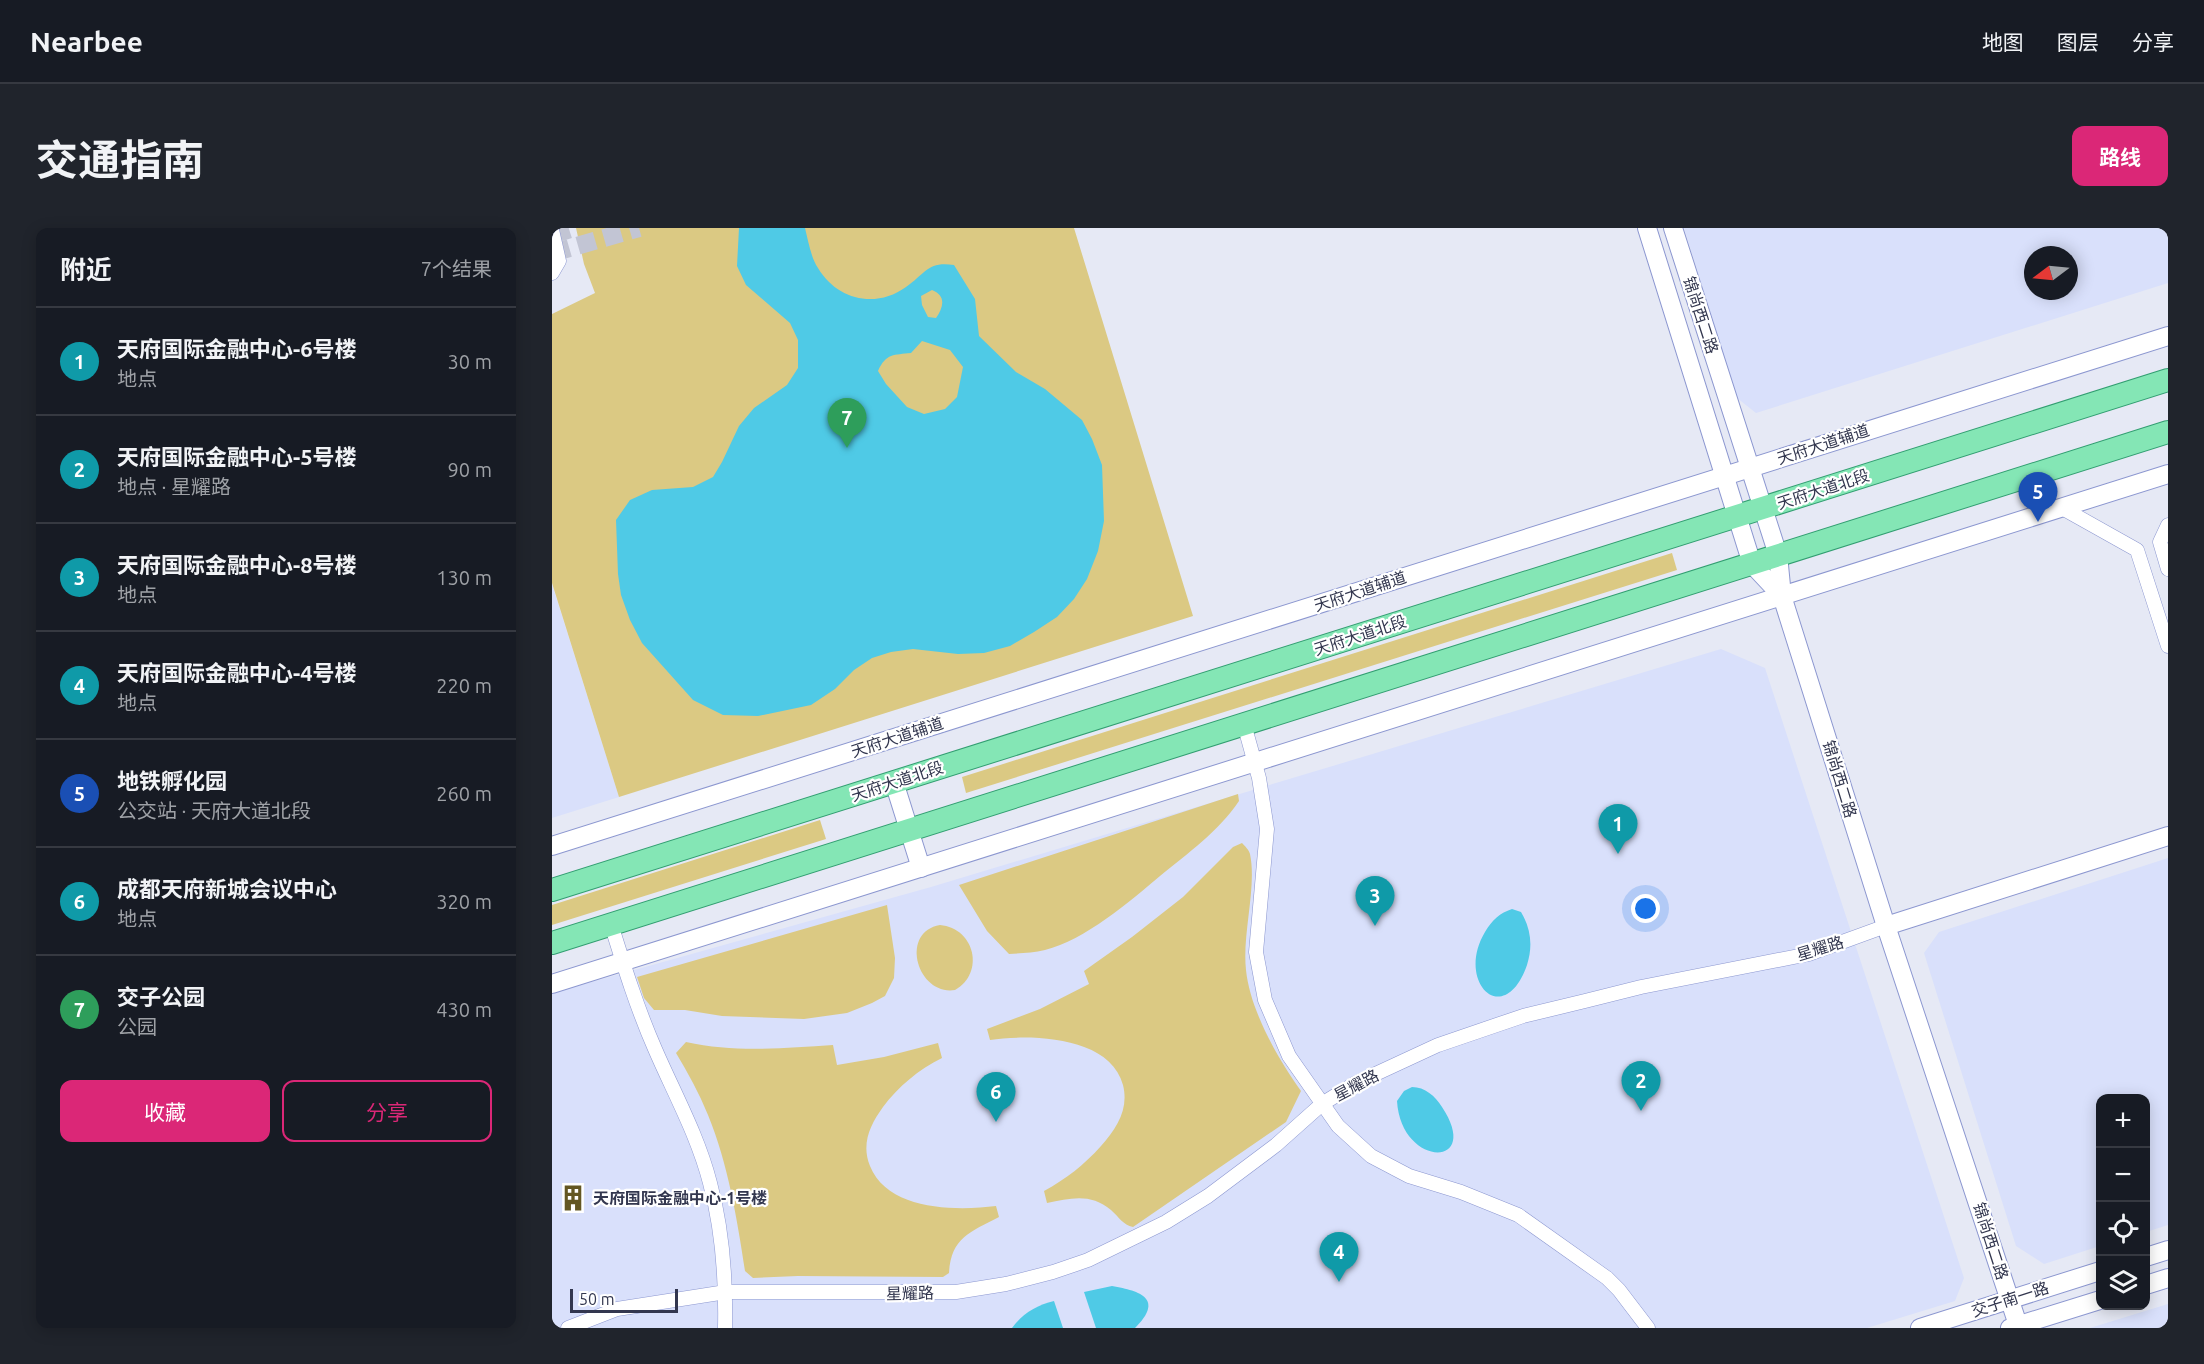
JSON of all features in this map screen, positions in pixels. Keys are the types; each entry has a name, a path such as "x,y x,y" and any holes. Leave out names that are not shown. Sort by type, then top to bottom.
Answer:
{"main road":[{"name":"天府大道北段","path":"552,890 2168,380"},
{"path":"552,943 2168,432"}],"street":[{"path":"1647,228 1752,564 1782,596"},
{"name":"锦尚西二路","path":"1673,228 1778,555 1782,596 1886,926 2010,1299 2016,1327"},
{"path":"552,231 559,261 552,273"},
{"name":"天府大道辅道","path":"552,846 2168,336"},
{"path":"552,984 2168,474"},
{"path":"2062,508 2137,550 2168,646"},
{"path":"2168,525 2160,542 2168,569"},
{"path":"1244,724 1255,763 1267,829 1256,952 1265,1000 1289,1056 1338,1126 1371,1156 1409,1176 1461,1192 1518,1215 1607,1278 1626,1298 1648,1328"},
{"path":"894,782 921,868"},
{"name":"星耀路","path":"568,1328 617,1309 726,1292 956,1292 1006,1284 1053,1272 1126,1243 1166,1222 1208,1196 1276,1145 1322,1104 1356,1083 1438,1045 1523,1016 1641,987 1809,954 1886,926 2168,836"},
{"path":"611,924 643,1021 686,1117 710,1183 722,1245 726,1292 725,1328"},
{"path":"2148,1256 2168,1250"},
{"name":"交子南一路","path":"1920,1328 2096,1272"},
{"path":"2150,1283 2168,1278"},
{"name":"交子南一路","path":"2016,1327 2096,1301"}],"shaded area":[{"path":"576,228 1074,228 1193,616 619,797 552,583 552,314 595,293 584,264"},
{"path":"1684,228 2168,228 2168,283 1756,413 1737,398"},
{"path":"1672,553 1677,570 966,793 962,777"},
{"path":"552,584 619,797 552,818"},
{"path":"1721,649 1765,668 1964,1278 1955,1301 1867,1328 552,1328 552,993 931,887"},
{"path":"1238,794 1239,801 1212,832 1135,897 1091,929 1045,950 1009,954 987,931 959,885"},
{"path":"820,820 826,839 552,925 552,905"},
{"path":"1242,843 1247,848 1252,867 1245,956 1249,985 1266,1034 1301,1091 1286,1122 1133,1227 1124,1223 1111,1210 1096,1201 1080,1198 1047,1203 1044,1191 1081,1165 1112,1132 1123,1110 1123,1085 1115,1069 1102,1056 1086,1048 1046,1039 990,1040 987,1029 1040,1009 1089,984 1084,971 1183,897 1233,847"},
{"path":"2168,858 2168,1225 2150,1231 2150,1094 2096,1094 2096,1247 2044,1264 2016,1246 1924,953 1939,932"},
{"path":"887,905 895,958 894,978 885,996 847,1013 804,1019 722,1016 685,1010 654,1010 644,998 637,977"},
{"path":"940,925 952,928 961,934 968,942 972,952 973,963 970,973 955,990 942,989 931,983 923,974 918,962 917,950 920,939 927,930"},
{"path":"686,1042 741,1049 833,1045 837,1065 884,1057 938,1043 942,1058 925,1067 895,1092 874,1121 868,1135 867,1158 879,1181 892,1192 907,1200 944,1207 996,1206 999,1217 971,1232 958,1244 949,1273 943,1277 753,1278 745,1271 731,1192 715,1134 701,1099 676,1053"},
{"path":"2168,1304 2168,1328 2090,1328 2150,1310"}],"water":[{"path":"739,228 805,228 813,259 826,279 846,294 858,298 882,298 894,294 928,269 938,265 954,265 975,299 979,336 1016,372 1045,389 1082,420 1102,465 1104,521 1098,551 1087,579 1074,599 1057,617 1010,646 984,653 958,654 913,649 872,658 854,670 835,689 811,705 758,716 723,715 693,700 642,643 630,620 621,595 618,574 616,520 630,500 652,490 693,487 713,477 739,426 754,408 787,385 798,368 798,340 790,323 746,285 737,266","holes":["932,290 942,299 936,318 928,317 922,305 921,296","922,341 950,350 963,367 957,397 945,409 924,414 907,407 886,384 878,371 887,358 911,353"]},
{"path":"1512,909 1521,912 1527,925 1530,938 1529,958 1517,984 1507,994 1496,996 1486,992 1479,982 1476,967 1477,950 1490,924 1500,915"},
{"path":"1412,1087 1429,1093 1442,1107 1452,1127 1453,1142 1447,1150 1436,1152 1424,1149 1411,1139 1402,1123 1397,1101 1404,1091"},
{"path":"1112,1286 1140,1294 1148,1303 1148,1310 1144,1318 1135,1328 1096,1328 1084,1292"},
{"path":"1054,1301 1063,1328 1012,1328 1031,1310"}],"tunnel":[{"path":"552,235 574,228"},
{"path":"552,253 639,228"}],"place":[{"name":"交子公园","path":"847,448"},
{"name":"地铁孵化园","path":"2038,522"},
{"name":"天府国际金融中心-6号楼","path":"1618,854"},
{"name":"天府国际金融中心-8号楼","path":"1375,926"},
{"name":"天府国际金融中心-5号楼","path":"1641,1111"},
{"name":"成都天府新城会议中心","path":"996,1122"},
{"name":"天府国际金融中心-1号楼","path":"573,1198"},
{"name":"天府国际金融中心-4号楼","path":"1339,1282"}]}
